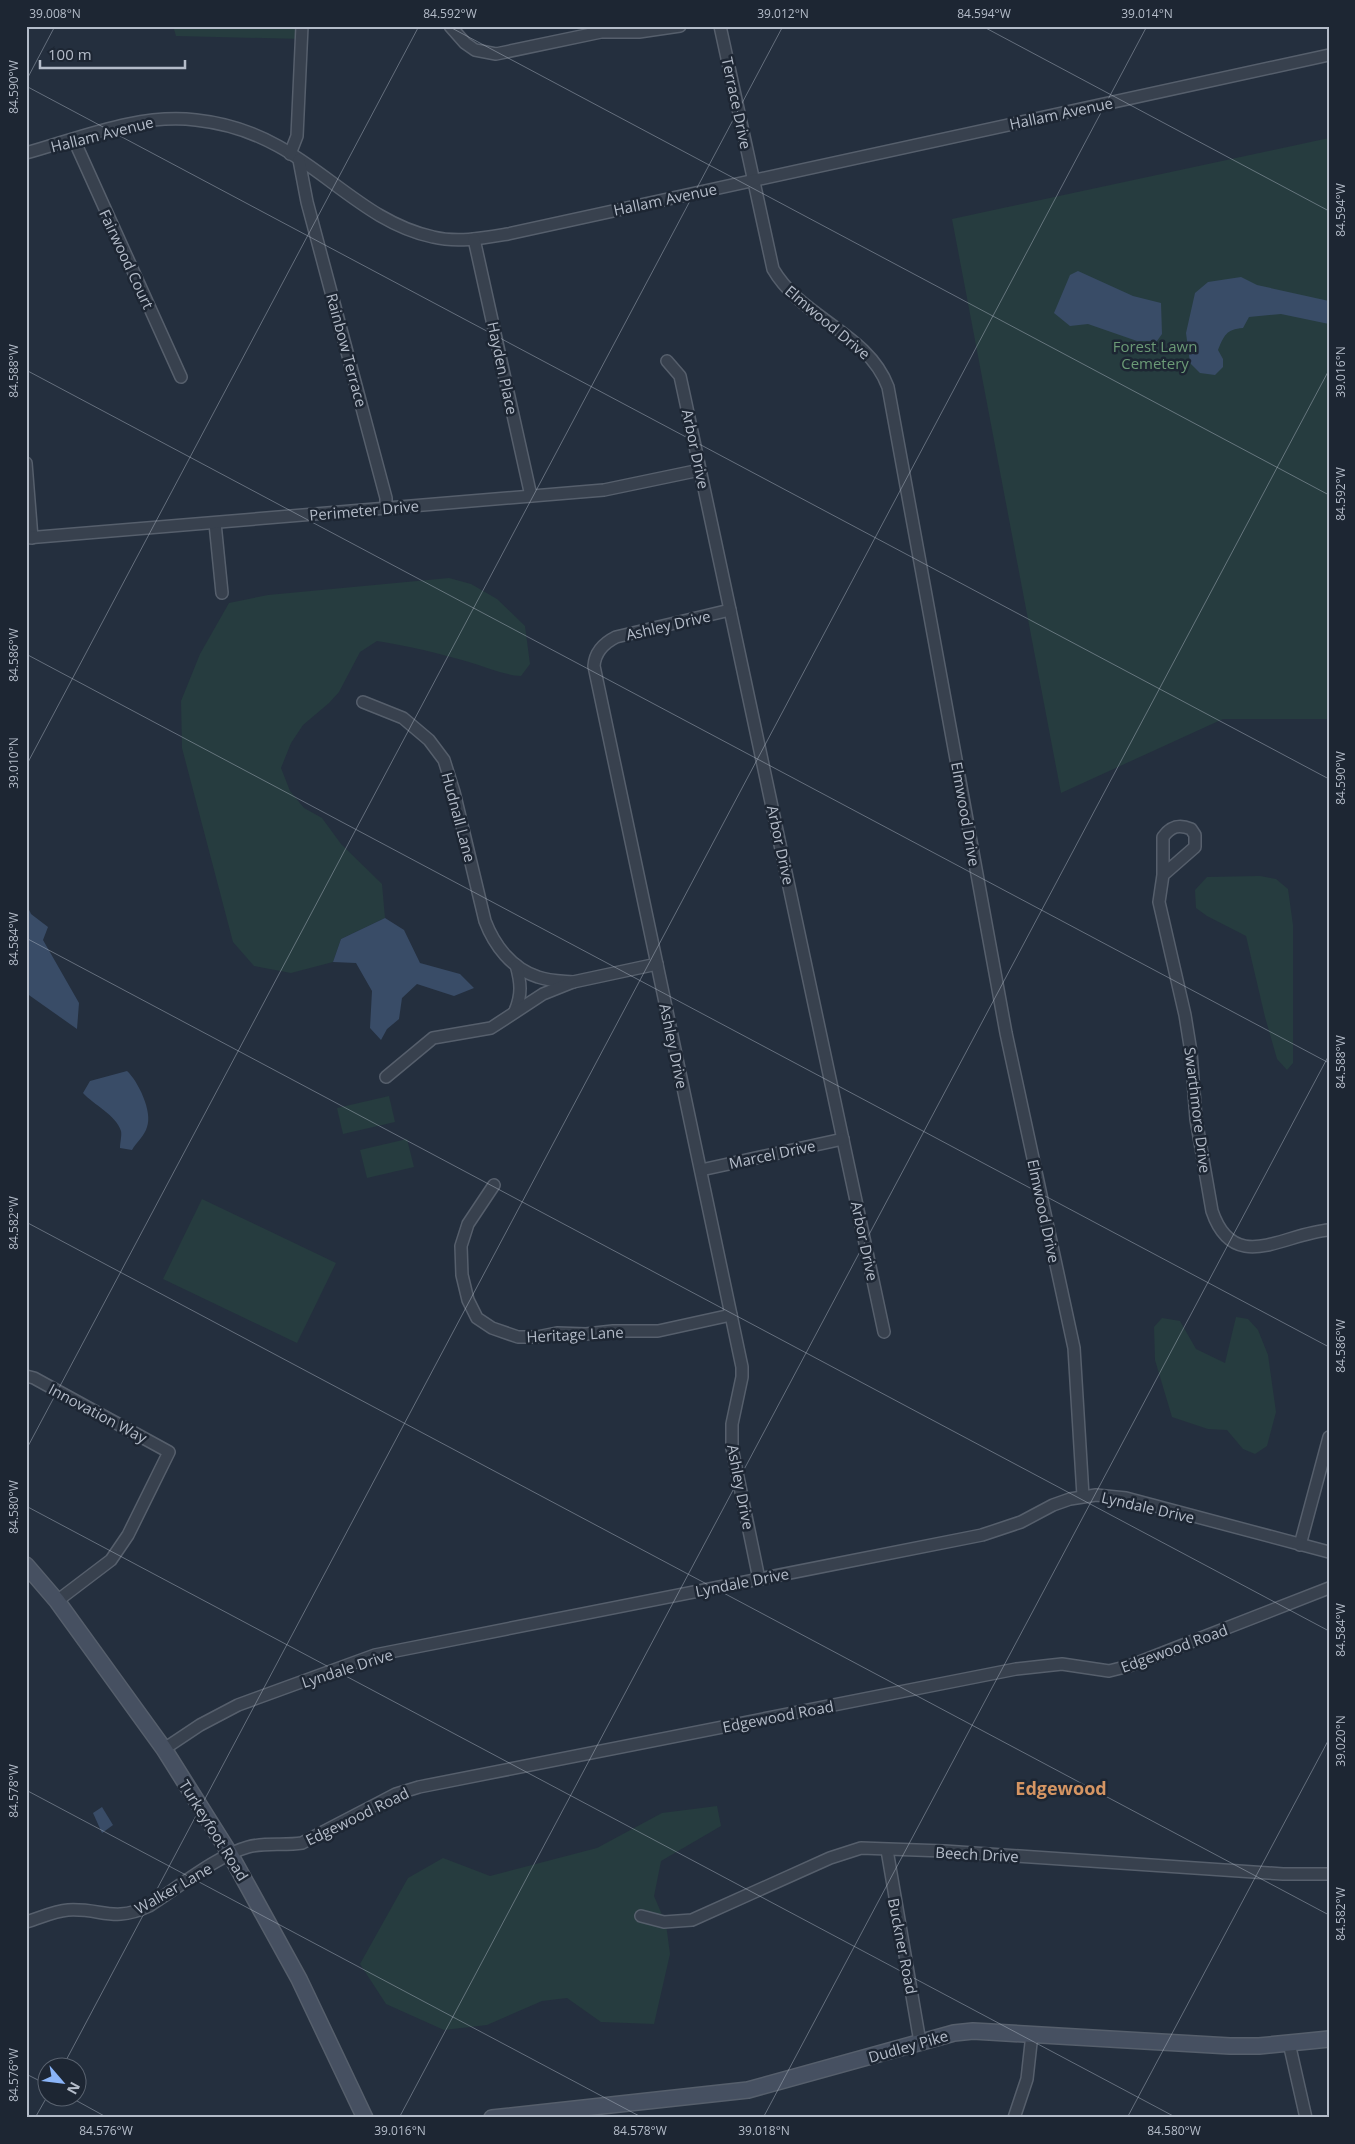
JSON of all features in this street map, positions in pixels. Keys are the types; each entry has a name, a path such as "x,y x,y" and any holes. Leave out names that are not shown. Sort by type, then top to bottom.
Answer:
{"street":[{"path":"294,157 297,136 302,26"},
{"path":"450,26 464,43 475,50 487,54 496,54 575,31 654,31 680,26"},
{"name":"Terrace Drive","path":"720,26 753,180"},
{"name":"Hallam Avenue","path":"26,153 130,124 179,118 209,122 262,138 294,157 369,210 405,229 434,238 474,239 508,234 1329,55"},
{"name":"Fairwood Court","path":"74,140 181,377"},
{"name":"Rainbow Terrace","path":"294,157 307,192 334,303 386,498 386,508"},
{"path":"307,192 326,179"},
{"name":"Elmwood Drive","path":"753,180 770,260 781,282 792,294 875,361 884,374 888,387 1006,1032 1074,1348 1083,1496"},
{"name":"Hayden Place","path":"474,239 531,496"},
{"name":"Arbor Drive","path":"667,361 680,376 884,1332"},
{"path":"26,463 29,538"},
{"name":"Perimeter Drive","path":"29,538 604,490 700,470"},
{"path":"215,523 222,593"},
{"name":"Ashley Drive","path":"730,610 616,637 602,647 595,660 596,678 731,1315 742,1377 732,1424 732,1448 759,1579"},
{"name":"Hudnall Lane","path":"363,702 403,718 428,740 444,760 454,792 485,921 491,936 499,948 516,965 537,977 573,982"},
{"name":"Swarthmore Drive","path":"1163,875 1160,892 1162,918 1185,1014 1191,1052 1196,1119 1215,1221 1223,1233 1232,1241 1252,1247 1272,1245 1310,1232 1329,1230"},
{"name":"Hudnall Lane","path":"386,1077 433,1038 484,1030 505,1019 543,994 573,982 657,964"},
{"path":"515,1011 522,989 516,965"},
{"name":"Marcel Drive","path":"701,1170 843,1139"},
{"name":"Heritage Lane","path":"494,1185 468,1224 461,1246 462,1275 468,1300 477,1318 492,1328 518,1337 537,1337 557,1333 586,1334 613,1331 658,1331 731,1315"},
{"name":"Innovation Way","path":"26,1376 34,1378 169,1452 128,1535 111,1560 57,1601"},
{"path":"1300,1545 1329,1437"},
{"name":"Lyndale Drive","path":"164,1749 200,1725 238,1705 375,1655 999,1531 1053,1505 1083,1496 1096,1494 1126,1498 1329,1552"},
{"name":"Turkeyfoot Road","path":"26,1565 57,1601 164,1749 230,1854 299,1979 365,2118"},
{"name":"Edgewood Road","path":"230,1854 248,1847 302,1843 396,1794 419,1787 1016,1669 1062,1664 1109,1671 1129,1666 1329,1588"},
{"name":"Beech Drive","path":"642,1916 664,1922 692,1920 855,1849 944,1852 1283,1874 1329,1874"},
{"name":"Buckner Road","path":"887,1850 920,2042"},
{"name":"Walker Lane","path":"26,1922 65,1910 81,1910 110,1915 135,1912 148,1906 230,1854"},
{"name":"Dudley Pike","path":"492,2118 748,2090 954,2033 973,2031 1230,2046 1329,2039"},
{"path":"1014,2118 1027,2079 1032,2034"},
{"path":"1289,2043 1306,2118"}],"green space":[{"path":"173,26 302,26 302,39 176,36"},
{"name":"Forest Lawn Cemetery","path":"1329,138 1329,719 1223,719 1061,793 952,219"},
{"path":"449,578 471,584 497,599 525,626 530,664 521,676 435,653 377,641 360,652 339,692 303,725 291,743 281,768 290,791 304,808 322,818 341,844 382,884 385,918 341,939 333,962 291,973 254,966 233,942 182,748 181,701 200,654 229,603 268,595"},
{"path":"1260,876 1276,879 1288,889 1293,925 1293,1063 1287,1070 1277,1059 1246,936 1207,916 1196,908 1195,890 1207,877"},
{"path":"389,1096 395,1122 343,1134 337,1108"},
{"path":"407,1139 414,1167 367,1178 360,1150"},
{"path":"202,1199 336,1263 297,1343 163,1279"},
{"path":"1236,1317 1248,1319 1258,1330 1268,1355 1276,1412 1267,1446 1255,1454 1243,1449 1227,1430 1208,1429 1172,1417 1155,1360 1154,1327 1162,1318 1180,1321 1196,1349 1225,1363"},
{"path":"717,1806 721,1826 661,1861 654,1896 666,1924 670,1954 654,2024 601,2022 567,1998 542,2001 487,2025 444,2030 386,2004 360,1964 408,1878 443,1858 490,1876 597,1848 662,1813"}],"water":[{"path":"1078,271 1133,296 1161,303 1162,334 1157,341 1137,341 1088,324 1070,326 1054,313 1070,275"},
{"path":"1241,277 1257,285 1329,301 1329,324 1281,314 1249,317 1243,328 1229,332 1222,341 1218,350 1223,359 1223,367 1215,375 1200,373 1190,363 1186,333 1195,293 1208,282"},
{"path":"26,903 31,914 48,927 43,940 79,1003 77,1029 26,993"},
{"path":"385,918 404,930 420,963 460,974 474,988 454,996 417,984 402,998 399,1019 387,1029 381,1040 370,1028 372,991 356,963 333,962 341,939"},
{"path":"127,1071 140,1089 148,1113 146,1130 132,1150 120,1148 121,1131 118,1125 110,1115 83,1093 90,1081"},
{"path":"102,1807 113,1825 102,1833 93,1813"}],"district":[{"name":"Edgewood","path":"1061,1788"}]}
